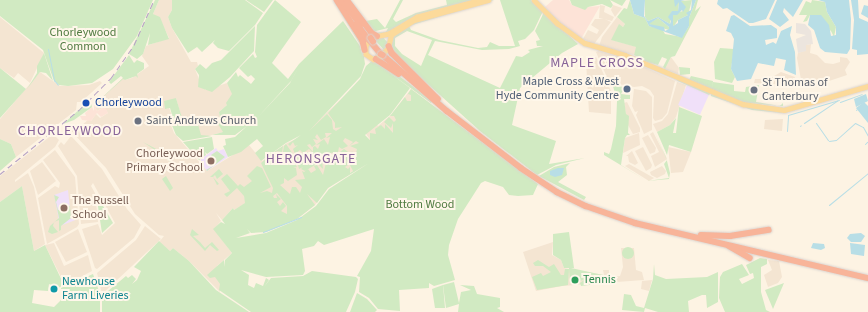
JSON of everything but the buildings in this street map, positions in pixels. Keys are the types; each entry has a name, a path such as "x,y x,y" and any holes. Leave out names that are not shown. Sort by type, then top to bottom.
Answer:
{"highway":[{"path":"338,0 374,39"},
{"path":"338,0 363,41 365,50"},
{"path":"342,0 374,39 383,54 427,94"},
{"path":"347,0 372,33 374,39"},
{"path":"389,45 392,54 438,99"},
{"path":"383,54 537,177"},
{"path":"376,59 427,94 537,177 603,210 640,222 868,276"},
{"path":"703,237 730,236 769,230"},
{"path":"703,237 734,248 750,258"}],"main road":[{"path":"482,0 430,12 405,24 389,34 374,39 367,44 365,50 368,57 376,59 389,45 390,36 405,24 428,15 488,0"},
{"path":"534,0 573,36 595,48 625,55 736,102 784,108 812,104 868,86"},
{"path":"374,39 389,45"}],"shaded area":[{"path":"159,0 172,0 172,10 168,17 172,28 191,62 197,62 198,66 195,69 202,87 206,90 227,83 236,97 219,112 223,132 208,136 201,136 187,122 183,122 176,98 166,109 169,108 173,118 170,123 174,133 207,171 249,145 262,161 287,143 301,137 355,86 378,126 391,115 411,89 429,103 379,152 366,134 359,130 363,137 360,139 373,157 328,188 315,205 297,219 290,220 253,200 261,192 244,196 246,203 234,210 233,208 222,220 216,213 221,221 214,229 232,253 217,266 220,273 220,292 189,261 173,248 170,251 159,242 164,236 159,235 135,214 106,168 71,131 78,125 80,127 89,119 91,121 96,114 100,118 108,113 104,107 97,111 94,105 123,78 125,80 132,78 149,66 142,56 146,46 169,38 160,19 153,14"},
{"path":"553,0 569,0 572,5 585,9 588,7 600,6 581,39 555,19 545,7"},
{"path":"600,5 605,6 604,12 614,17 612,21 599,18"},
{"path":"613,5 622,8 615,17 611,10"},
{"path":"0,17 44,53 30,83 18,73 14,78 0,68"},
{"path":"617,17 625,24 623,27 619,25 612,40 637,47 634,55 599,46 602,37"},
{"path":"595,19 605,19 611,22 594,44 583,39 588,30 597,34 599,30 591,25"},
{"path":"796,23 805,24 811,31 813,44 806,45 806,51 798,53 796,39 806,35 796,33"},
{"path":"811,44 810,53 817,55 825,63 833,64 840,62 840,57 847,58 850,62 845,70 847,75 814,86 802,85 797,58 798,53 804,51 806,45"},
{"path":"598,51 622,57 675,81 667,113 662,119 655,121 653,118 654,96 650,90 642,86 634,87 609,82 596,52"},
{"path":"596,57 611,91 611,114 589,112 586,62"},
{"path":"671,57 679,68 678,74 665,69"},
{"path":"40,72 60,86 89,85 100,81 102,83 81,102 77,102 76,110 16,157 11,144 0,139 0,119"},
{"path":"781,72 795,77 793,85 754,83 755,79 769,79"},
{"path":"677,82 686,85 676,117 670,125 657,132 653,124 662,121 668,114"},
{"path":"687,85 709,95 700,115 678,105"},
{"path":"634,89 646,91 652,97 652,130 644,134 636,115 638,111 635,112 632,106"},
{"path":"627,102 640,128 640,132 633,134 628,125 624,103"},
{"path":"94,105 97,111 105,107 108,113 101,117 97,113 91,121 82,120 80,116 86,116 85,113 92,107 94,111"},
{"path":"783,119 782,131 764,129 765,120"},
{"path":"653,132 667,159 655,167 651,156 659,152 650,134"},
{"path":"639,133 640,145 623,153 625,138"},
{"path":"53,134 59,140 55,147 15,180 15,182 28,173 34,187 45,244 34,251 22,186 0,202 0,176"},
{"path":"648,135 656,148 655,152 650,154 642,138"},
{"path":"71,136 102,169 127,209 141,225 134,238 97,269 95,268 82,229 98,224 102,235 115,223 93,183 91,186 95,193 98,222 81,224 77,176 58,146 61,142 64,145"},
{"path":"643,147 652,165 651,168 646,171 635,151"},
{"path":"668,147 691,152 683,172 671,173"},
{"name":"Chorleywood Primary School","path":"216,148 218,151 224,149 228,157 207,171 201,163 201,159"},
{"path":"55,150 75,177 79,224 77,227 47,244 38,198 55,186 59,188 60,183 43,160"},
{"path":"632,151 638,163 635,165 629,162 628,156 626,156"},
{"path":"42,162 56,181 38,195 30,171"},
{"path":"629,164 654,178 649,181 625,166"},
{"path":"662,166 666,171 665,174 657,178 651,175 650,172"},
{"name":"The Russell School","path":"68,190 71,219 78,219 60,226 54,195"},
{"path":"145,226 161,239 102,294 97,273 136,240"},
{"path":"78,229 87,252 66,262 55,242"},
{"path":"553,242 552,255 561,260 564,268 604,275 603,270 609,270 609,277 620,276 623,267 621,248 634,248 636,270 642,272 644,280 562,286 536,291 523,252"},
{"path":"54,243 64,266 88,255 92,271 65,285 45,245"},
{"path":"768,260 779,261 782,277 778,283 768,287 764,275 772,270"},
{"path":"652,280 649,291 641,289 642,281"}],"green space":[{"name":"Chorleywood Common","path":"0,0 153,0 137,36 113,69 92,83 68,86 59,85 54,81 43,50 0,16"},
{"path":"155,0 159,0 153,14 160,17 169,39 148,45 150,33 143,54 137,59 129,54"},
{"path":"172,0 245,0 263,13 255,25 229,51 218,48 213,43 215,40 202,52 197,47 188,53 172,28 168,17 172,10"},
{"path":"246,0 273,0 264,12"},
{"name":"Bottom Wood","path":"275,0 301,22 272,63 288,79 299,64 343,21 360,46 363,57 361,46 333,0 362,43 365,64 361,76 309,131 327,114 332,120 333,129 336,131 342,127 335,128 335,123 328,113 360,79 366,66 373,60 386,66 432,101 431,103 379,65 410,88 390,115 365,135 370,140 370,133 376,134 375,129 381,125 385,129 385,124 393,133 393,123 391,128 384,122 389,117 394,122 396,120 394,116 390,116 405,97 407,101 411,101 411,95 408,94 406,97 411,89 538,184 533,195 509,195 503,187 485,181 481,183 458,219 449,245 448,255 455,280 434,286 429,283 429,288 399,290 400,311 378,309 369,298 359,292 360,277 357,276 371,251 374,229 324,245 318,241 314,246 302,249 305,271 303,275 266,277 241,270 249,275 248,285 254,288 256,283 263,286 266,278 269,280 264,287 271,278 303,276 312,271 356,277 358,279 355,292 346,312 251,312 219,290 220,284 215,277 210,278 207,275 224,260 225,267 225,260 232,253 213,229 221,222 225,224 222,220 233,208 234,210 245,203 244,196 237,188 227,197 224,194 230,191 221,179 227,174 238,186 240,184 244,187 252,181 247,176 257,166 262,168 271,187 260,193 267,191 272,193 273,188 261,163 274,152 283,146 282,152 276,151 279,155 277,157 282,160 286,155 283,152 286,144 295,157 293,160 297,167 293,168 296,168 297,175 288,181 284,178 284,183 280,185 290,194 292,187 296,187 300,193 302,187 295,180 305,179 302,171 304,172 307,170 305,171 301,169 303,167 299,169 296,157 306,152 312,152 309,149 303,153 300,150 295,154 293,149 298,145 295,146 293,142 290,146 288,144 301,135 286,143 261,161 255,153 263,146 257,139 241,152 228,157 223,146 226,145 225,139 235,137 247,126 235,135 212,135 223,132 218,124 221,123 219,112 227,105 226,103 232,94 227,83 236,72 238,77 240,75 251,84 255,79 251,75 248,77 239,68 253,54 255,58 257,57 255,52 257,25","holes":["300,65 290,83 257,118 291,81","325,133 332,133 326,138 330,137 328,145 324,139 316,145 320,144 318,149 315,146 313,147 313,152 307,145 310,144 312,147 316,144 313,139 318,140 315,137 317,134 321,140 326,137","345,138 353,142 349,146 356,141 359,143 350,146 357,149 355,157 352,151 351,154 344,149 340,152 348,163 354,160 350,165 353,171 350,173 350,167 348,169 345,167 348,165 346,161 344,164 342,163 345,161 343,158 340,160 339,158 342,155 340,153 339,156 335,155 339,162 336,163 330,153 338,152 339,147 342,149 348,146 343,141","319,153 321,155 326,153 329,158 325,160 326,163 323,175 317,165 314,166 316,170 311,173 308,169 320,162 318,164 323,169 322,161 317,158 320,156","369,163 329,189 316,206 297,220 266,233 236,238 250,233 247,229 251,233 266,232 297,219 315,205 307,194 317,203 328,188","277,193 287,206 287,214 281,211 286,206 283,202 280,206 277,202 281,199 276,194 277,198 274,198 273,196"]},
{"path":"400,0 403,0 393,19 396,22 416,13 447,5 446,0 480,0 447,8 384,35 374,33 386,32 388,28 372,32 366,21 377,19 385,28"},
{"path":"494,0 409,26 411,30 439,40 478,48 487,47 490,42 499,46 515,46 500,0 531,0 543,11 534,30 525,39 518,41 520,46 509,49 482,50 435,41 428,55 500,88 516,56 522,57 530,52 528,50 543,46 537,46 536,41 540,40 535,31 544,12 578,44 562,53 520,88 512,125 556,141 549,164 585,158 556,165 537,175 480,131 392,52 392,36 406,26 407,27 415,21","holes":["407,31 432,40 421,66 402,54 395,46 395,38"]},
{"path":"570,0 610,0 613,5 611,8 602,4 588,7 585,10 572,5"},
{"path":"610,0 626,0 622,6"},
{"path":"630,0 634,14 645,18 649,26 662,29 665,34 682,37 689,26 689,18 696,0 698,0 695,11 701,6 675,56 671,57 665,69 663,67 667,59 662,57 658,65 647,62 634,55 636,47 611,40 619,24 623,27 625,24 617,17 624,8 627,9"},
{"path":"645,0 674,0 679,2 678,11 672,11 670,24 658,17 648,21 645,17"},
{"path":"692,0 688,15 678,20 674,26 671,25 673,14 683,11 681,1"},
{"path":"812,0 825,2 827,12 836,27 834,37 831,31 810,15 807,21 803,22 807,15 799,15 806,1 811,3"},
{"path":"658,18 669,27 669,30 648,24"},
{"path":"255,26 254,51 230,77 212,92 198,87 199,75 195,69 200,64 206,69 212,63 221,60"},
{"path":"382,36 388,43 385,51 374,39"},
{"path":"720,48 734,49 731,69 735,77 732,83 715,79 714,62"},
{"path":"44,53 53,81 46,73 40,72 27,89 37,73 37,66"},
{"path":"129,55 134,63 137,60 144,63 144,69 137,74 138,78 136,76 125,80 123,79 94,105 123,78 121,76 111,84 109,82"},
{"path":"679,67 690,68 690,74 680,75"},
{"path":"0,68 26,89 0,118"},
{"path":"691,76 713,81 712,89 713,82 734,85 734,91 745,92 746,87 759,85 756,102 777,105 738,102 689,80"},
{"path":"678,79 710,93 709,95 677,81"},
{"path":"613,86 625,87 625,91 629,92 622,92 621,94 630,95 630,99 624,99 626,114 629,116 628,133 630,135 627,135 625,138 621,165 647,181 604,155 604,152 609,154 616,126 617,101"},
{"path":"711,93 728,100 781,110 783,113 752,110 711,96"},
{"path":"176,98 183,121 197,121 201,135 212,136 183,141 176,135 171,123 173,118 170,108 165,109 164,101"},
{"path":"90,100 92,107 74,120 63,124"},
{"path":"679,107 702,116 691,152 669,145 667,155 657,132 670,125 676,118 673,133 676,133"},
{"path":"654,131 666,157 666,159"},
{"path":"212,137 214,149 207,154 205,152 206,155 199,160 183,142"},
{"path":"0,139 11,144 16,157 0,171"},
{"path":"143,142 162,152 177,168 161,154"},
{"path":"217,151 225,157 207,171 206,170 215,163 211,155"},
{"path":"667,160 670,173 669,179 647,181 669,178 664,164"},
{"path":"570,163 566,167 567,175 558,182 586,197 584,200 539,176 554,167"},
{"path":"219,169 223,174 217,179 215,175 210,177"},
{"path":"166,176 173,188 170,191 162,179"},
{"path":"22,186 34,251 45,245 64,285 58,288 49,284 48,291 34,290 32,303 54,307 61,300 61,288 93,274 100,294 100,312 0,312 0,202"},
{"path":"54,195 59,197 56,202 58,210 70,206 71,218 61,226 61,230 59,231 59,220 55,222 59,218"},
{"path":"99,199 113,223 102,233 97,200"},
{"path":"54,223 53,226 58,232 52,234 48,232 50,226"},
{"path":"192,229 199,235 193,236 205,248 212,242 219,250 217,251 210,245 205,251 190,235"},
{"path":"569,232 574,268 571,268 603,275 606,283 581,286 580,283 584,280 578,281 577,276 572,277 573,281 570,281 569,268 564,268 561,260 553,255 553,234"},
{"path":"159,241 170,251 173,248 189,261 216,290 249,312 102,312 102,296 126,276 128,278 132,275 136,279 132,284 137,280 141,271 134,267"},
{"path":"626,247 630,247 634,253 630,259 626,259 622,255 622,251"},
{"path":"760,258 767,259 767,264 761,267 761,292 766,310 770,312 725,312 719,298 720,277 723,272 742,264 749,275 739,279 742,284 754,278 753,273 750,274 746,265"},
{"path":"538,260 549,267 554,264 561,275 564,275 565,269 569,269 568,285 537,290 532,277 541,273 543,276 551,272 543,266 535,266 533,263"},
{"path":"654,264 655,275 666,279 707,277 718,272 718,302 707,308 706,295 702,295 688,301 689,312 658,312 645,308 644,312 622,310 624,294 631,295 636,306 644,308 653,279"},
{"path":"454,282 459,303 461,292 471,290 460,285 474,286 477,294 500,298 500,307 497,308 504,312 458,312 459,304 446,308 443,285"},
{"path":"784,283 773,309 765,290"},
{"path":"443,285 445,308 435,308 432,289"},
{"path":"357,293 367,299 377,310 375,312 350,312"}],"water":[{"path":"630,0 645,0 644,16 648,21 658,17 670,24 671,21 668,17 672,11 678,11 679,2 675,7 674,0 685,0 681,1 686,7 683,12 682,10 677,15 673,15 673,26 678,23 678,20 688,15 686,13 691,10 692,0 696,0 689,18 689,26 682,38 649,26 645,18 634,14","holes":["658,18 669,27 669,29 665,31 664,27 649,24"]},
{"path":"718,0 775,0 766,19 749,23 727,8 723,9 717,4"},
{"path":"777,0 803,0 793,17 784,8 783,12 789,20 780,27 769,19"},
{"path":"818,0 849,0 851,19 850,49 847,54 825,52 820,48 814,30 808,25 810,15 821,15 829,25 831,36 836,35 836,27 827,12 825,2"},
{"path":"851,0 858,0 859,18 868,22 868,54 857,55 857,50 852,49 854,20"},
{"path":"864,5 868,6 868,18 861,14"},
{"path":"734,15 750,26 771,25 777,29 777,38 765,40 766,45 773,42 776,44 781,31 792,26 790,35 795,52 796,75 784,70 786,60 776,58 774,66 758,63 751,79 737,81 731,69 734,39 731,33 726,31 731,16"},
{"path":"866,94 868,101 856,107 854,99"},
{"path":"864,102 868,106 868,123 856,108"},
{"path":"558,168 564,168 562,175 555,177 550,175 550,171"},
{"path":"861,233 865,236 861,242 851,242 847,238 850,234"},
{"path":"813,243 824,244 825,248 821,250 811,248"},
{"path":"850,243 865,245 864,256 851,254"}],"waterway":[{"path":"48,49 54,80 58,85"},
{"path":"840,102 862,94"},
{"path":"787,131 788,115 839,100"},
{"path":"804,123 837,101"},
{"path":"816,123 828,140"},
{"path":"829,141 836,140 855,123 863,127 868,136"},
{"path":"829,205 868,173"},
{"path":"263,232 301,217"}],"railway":[{"path":"0,174 80,109 111,78 134,45 154,0"}],"place":[{"name":"Maple Cross & West Hyde Community Centre","path":"627,89"},
{"name":"St Thomas of Canterbury","path":"754,90"},
{"name":"Chorleywood","path":"86,103"},
{"name":"Saint Andrews Church","path":"138,121"},
{"name":"Chorleywood Primary School","path":"211,161"},
{"name":"The Russell School","path":"64,208"},
{"name":"Tennis","path":"575,280"},
{"name":"Newhouse Farm Liveries","path":"54,289"}],"district":[{"name":"MAPLE CROSS","path":"597,63"},
{"name":"CHORLEYWOOD","path":"70,131"},
{"name":"HERONSGATE","path":"311,159"}]}
